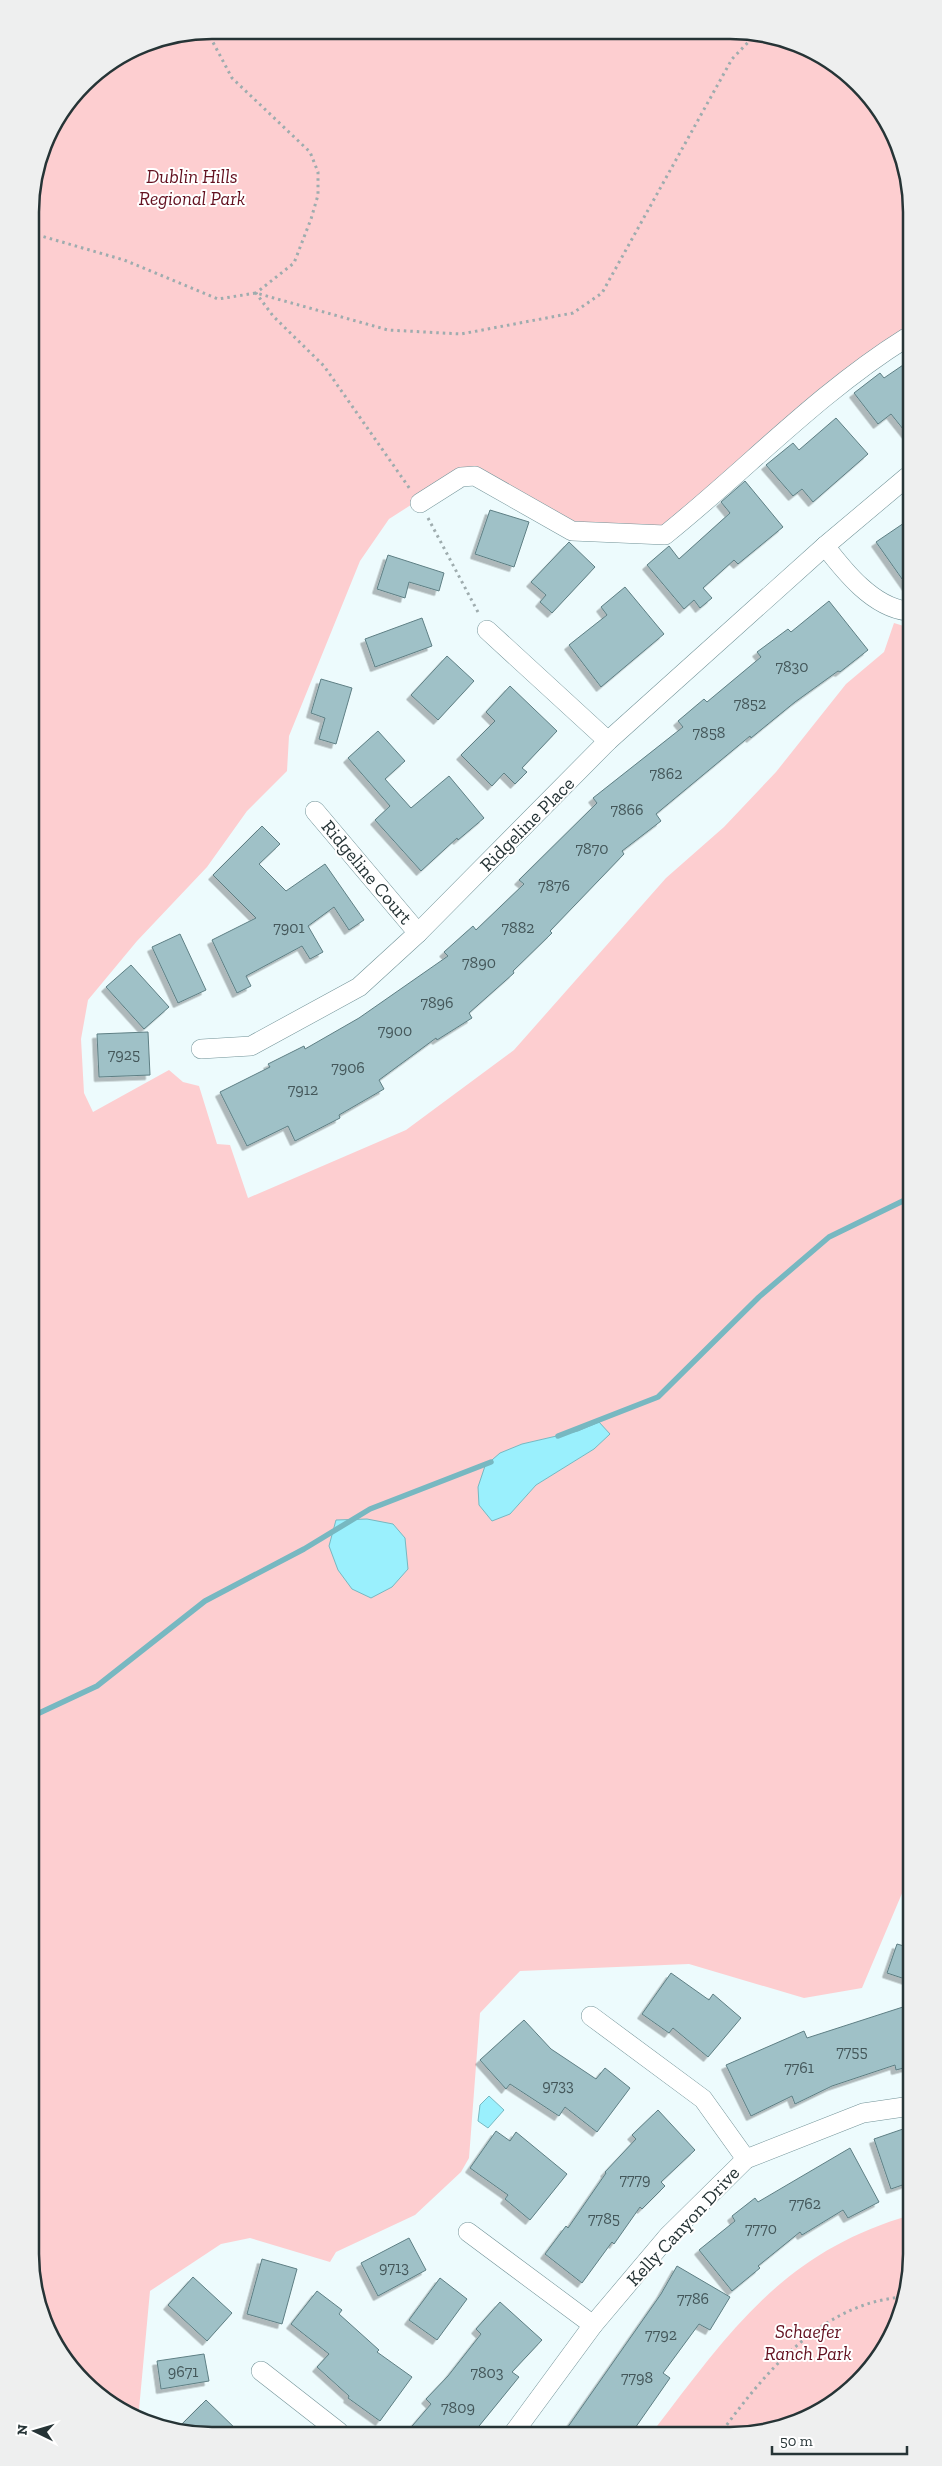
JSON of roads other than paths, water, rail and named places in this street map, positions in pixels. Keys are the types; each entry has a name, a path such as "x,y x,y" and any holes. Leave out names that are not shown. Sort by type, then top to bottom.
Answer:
{"street":[{"path":"420,503 461,477 475,476 572,530 666,535 807,412 856,372 903,340"},
{"name":"Ridgeline Place","path":"201,1049 251,1046 360,987 418,933 608,741 825,546 903,480"},
{"path":"825,546 843,570 872,595 898,610 903,611"},
{"path":"487,630 608,741"},
{"name":"Ridgeline Court","path":"315,811 418,933"},
{"path":"591,2016 703,2099 746,2159"},
{"name":"Kelly Canyon Drive","path":"518,2427 593,2325 669,2235 746,2159 863,2112 903,2107"},
{"path":"468,2232 593,2325"},
{"path":"261,2371 333,2427"}],"water":[{"path":"599,1422 610,1434 594,1449 536,1485 510,1514 492,1521 479,1505 478,1487 485,1466 500,1453 522,1444 578,1431"},
{"path":"367,1519 393,1524 405,1538 408,1569 392,1587 371,1598 352,1589 338,1570 329,1546 336,1520"},
{"path":"489,2096 504,2110 488,2128 478,2121 480,2105"}],"waterway":[{"path":"558,1436 658,1397 759,1297 829,1237 903,1201"},
{"path":"39,1713 97,1686 205,1601 304,1549 370,1509 491,1462"}],"park label":[{"name":"Dublin Hills Regional Park","path":"192,187"},
{"name":"Schaefer Ranch Park","path":"808,2342"}]}
